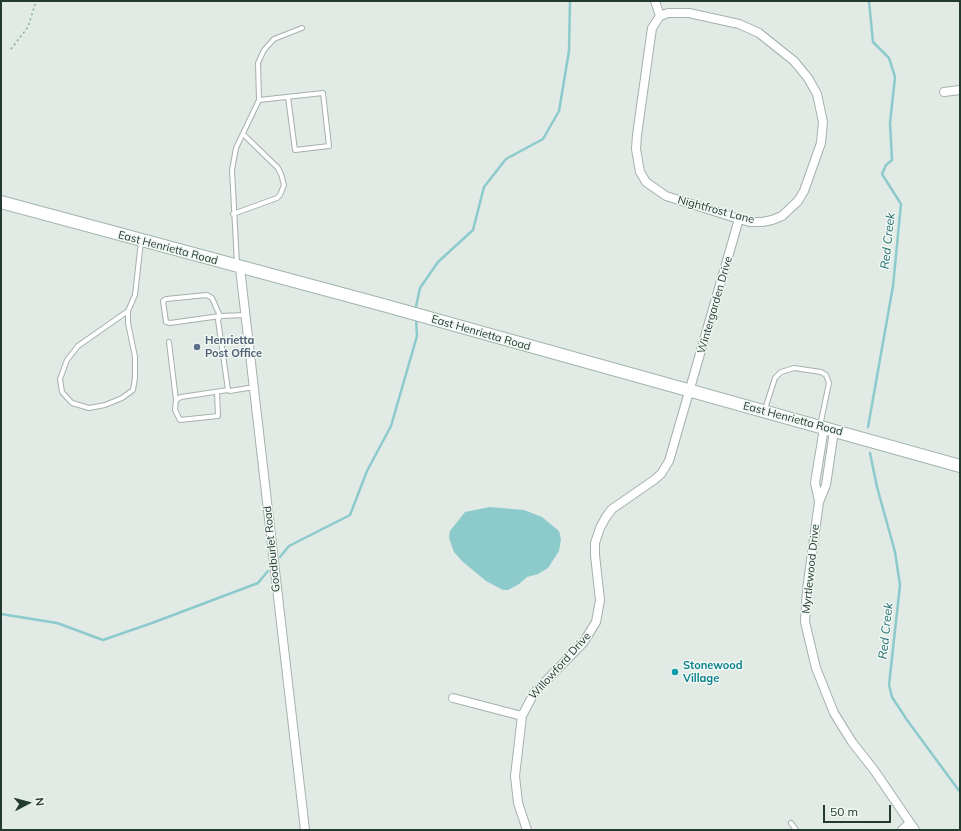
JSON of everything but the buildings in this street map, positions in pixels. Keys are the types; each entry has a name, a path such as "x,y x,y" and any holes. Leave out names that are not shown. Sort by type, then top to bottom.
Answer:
{"main road":[{"name":"East Henrietta Road","path":"1,202 425,317 960,466"}],"street":[{"path":"655,1 660,16"},
{"name":"Nightfrost Lane","path":"668,13 689,13 739,24 759,33 794,61 808,78 817,94 822,108 823,132 804,191 798,201 788,212 772,220 750,222 666,196 646,182 640,172 636,149 637,135 652,28 660,16 668,13"},
{"path":"944,92 960,90"},
{"name":"Wintergarden Drive","path":"690,391 739,218"},
{"name":"Goodburlet Road","path":"238,267 246,315 304,830"},
{"name":"Willowford Drive","path":"527,830 518,803 515,776 522,716 534,693 591,633 596,622 600,600 595,543 600,528 612,509 661,474 669,461 690,391"},
{"name":"Myrtlewood Drive","path":"826,428 826,485 819,502 807,590 805,622 816,668 834,713 916,830"},
{"path":"453,698 522,716"},
{"path":"902,830 910,823"}],"lane":[{"path":"238,267 233,214 232,170 236,148 259,100 258,63 264,50 274,39 302,28"},
{"path":"259,100 323,93 329,146 295,150 288,97"},
{"path":"233,214 276,198 280,195 284,186 278,168 243,134"},
{"path":"128,311 78,346 67,360 60,379 62,392 72,403 89,408 105,405 122,398 133,390 136,378 135,357 128,323 128,311 135,295 141,240"},
{"path":"228,390 218,320 220,316 212,298 207,294 166,299 163,301 166,322 220,316 246,315"},
{"path":"169,342 176,410 180,420 218,416 217,392"},
{"path":"764,411 775,378 781,372 794,368 820,372 826,374 829,383 826,428"},
{"path":"176,400 181,397 254,387"},
{"path":"791,823 796,830"}],"path":[{"path":"11,49 28,27 36,1"}],"water":[{"path":"490,507 524,510 542,517 559,531 561,539 559,551 548,568 538,574 527,577 519,584 508,590 503,590 486,581 463,562 454,552 449,538 450,531 465,512"}],"waterway":[{"path":"415,311 420,288 438,262 473,230 484,187 506,159 543,139 559,111 569,51 570,1"},
{"name":"Red Creek","path":"868,427 893,286 901,204 882,174 886,165 892,160 890,123 895,77 889,58 873,42 869,1"},
{"path":"280,557 289,546 350,515 367,471 391,426 417,336 416,318"},
{"name":"Red Creek","path":"870,453 877,487 895,552 900,585 889,685 892,697 960,792"},
{"path":"1,614 57,623 103,640 258,583 268,571"}],"place":[{"name":"Henrietta Post Office","path":"197,347"},
{"name":"Stonewood Village","path":"675,672"}]}
